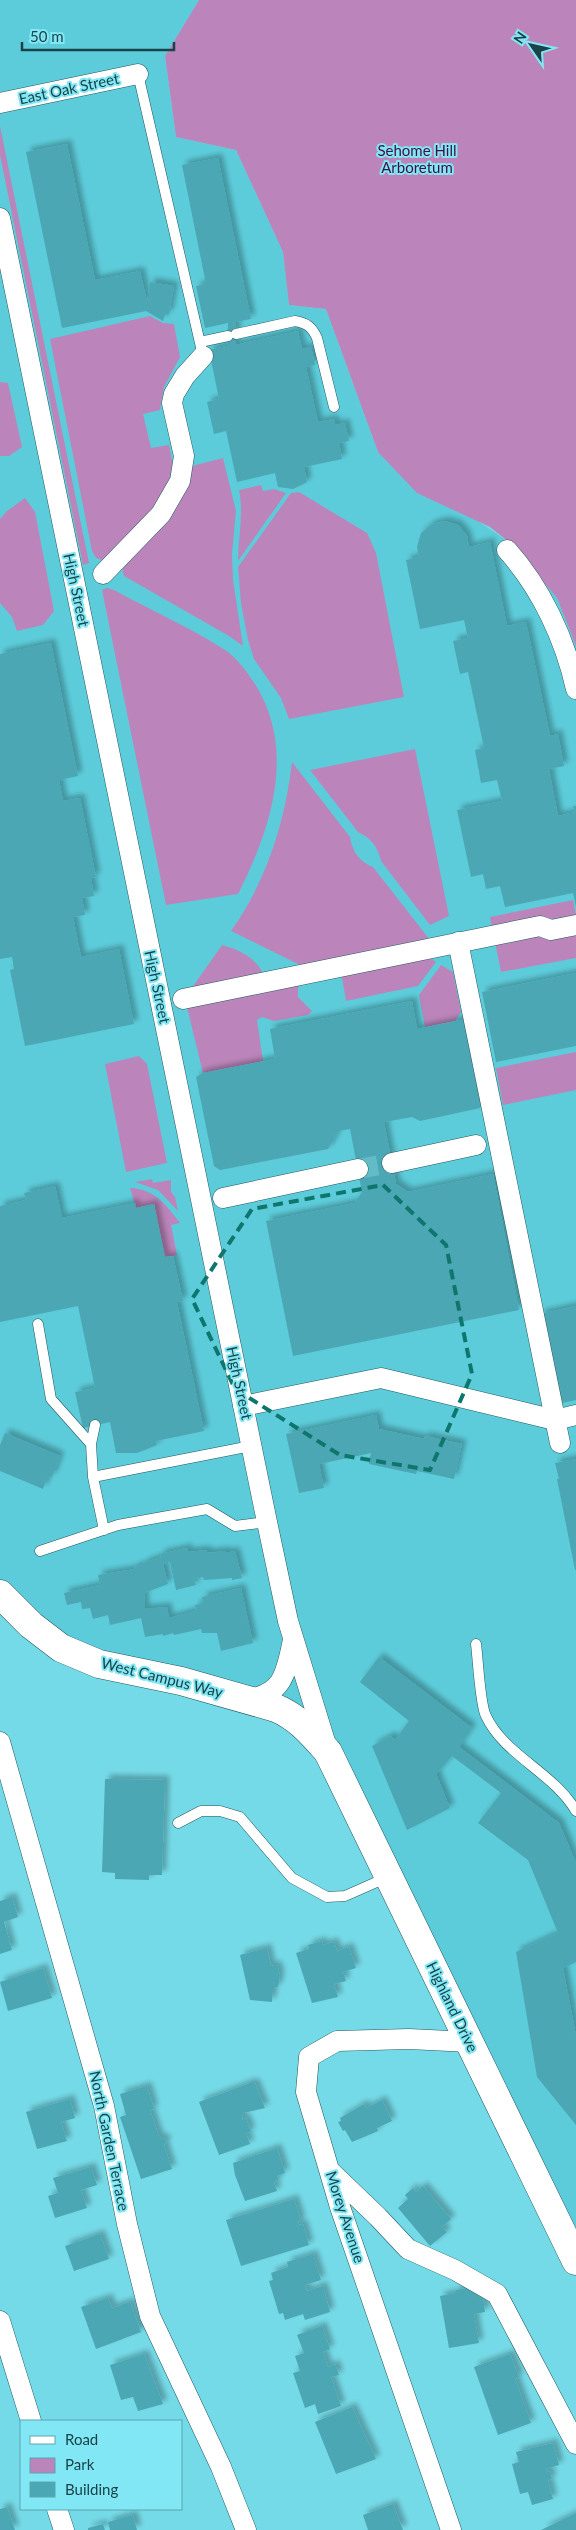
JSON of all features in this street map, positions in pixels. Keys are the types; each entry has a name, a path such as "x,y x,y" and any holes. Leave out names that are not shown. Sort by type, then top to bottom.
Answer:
{"street":[{"name":"East Oak Street","path":"0,103 138,74"},
{"name":"High Street","path":"0,218 267,1522 294,1638 328,1752"},
{"path":"103,574 161,514 180,481 184,456 172,403 174,394 202,349"},
{"path":"507,550 520,564 545,603 571,665 576,689"},
{"path":"183,999 540,926 550,930 576,925"},
{"path":"458,942 560,1443"},
{"path":"392,1162 476,1145"},
{"path":"223,1198 358,1170"},
{"path":"243,1406 381,1378 555,1420 576,1415"},
{"name":"West Campus Way","path":"0,1594 30,1625 61,1648 99,1664 181,1681 288,1713 305,1725 328,1752"},
{"path":"246,1699 271,1694 280,1684 287,1667 294,1638"},
{"name":"North Garden Terrace","path":"0,1742 104,2106 127,2224 150,2316 221,2467 246,2530"},
{"name":"Highland Drive","path":"328,1752 576,2261"},
{"name":"Morey Avenue","path":"452,2530 330,2170 306,2092 309,2057 337,2041 409,2038 470,2042"},
{"path":"330,2170 408,2249 455,2270 497,2294 576,2444"},
{"path":"0,2321 31,2420"},
{"path":"57,2510 64,2530"}],"lane":[{"path":"138,74 202,349 232,335 295,321 304,322 312,328 317,338 334,407"},
{"path":"38,1324 51,1399 90,1444"},
{"path":"95,1425 90,1444 93,1477 104,1530"},
{"path":"93,1477 252,1446"},
{"path":"40,1551 104,1530 207,1509 235,1526 267,1522"},
{"path":"476,1644 485,1716 512,1748 552,1782 576,1811"},
{"path":"178,1823 201,1811 220,1811 240,1816 292,1878 327,1897 345,1896 389,1877"}],"highlighted area":[{"path":"383,1185 446,1245 472,1374 430,1470 340,1455 235,1389 192,1299 252,1209"}],"shaded area":[{"path":"0,0 199,0 165,56 176,137 236,150 283,252 289,305 326,309 378,452 510,543 557,598 576,646 576,2261 305,1725 99,1664 0,1594"}],"green space":[{"name":"Sehome Hill Arboretum","path":"199,0 576,0 576,646 557,598 510,543 490,527 417,493 378,452 326,309 289,305 283,252 236,150 176,137 165,56"},
{"path":"0,126 89,563 83,565 0,155"},
{"path":"150,316 163,323 174,324 180,357 164,387 160,410 143,414 151,448 169,445 172,468 169,480 155,506 102,560 96,558 92,551 50,339"},
{"path":"0,382 8,383 22,447 9,456 0,456"},
{"path":"223,458 236,511 232,554 233,580 243,646 229,636 124,576 122,567 166,522 181,497 192,466"},
{"path":"261,485 263,491 274,489 286,493 238,561 241,516 239,490"},
{"path":"299,492 367,533 376,553 404,697 289,719 281,698 254,659 248,640 241,603 238,567 291,493"},
{"path":"25,498 35,512 54,611 43,625 17,631 12,617 0,603 0,519 7,511"},
{"path":"107,588 184,626 229,653 252,679 268,710 275,736 277,763 275,790 269,817 260,843 238,894 166,905 102,590"},
{"path":"415,749 449,916 430,925 381,861 378,851 373,844 367,837 358,832 310,770"},
{"path":"292,762 350,837 357,856 373,867 430,940 304,967 231,931 254,892 272,851 289,785"},
{"path":"573,900 576,915 576,958 501,972 490,917"},
{"path":"222,945 235,949 252,959 264,975 189,992"},
{"path":"429,957 436,962 418,986 346,1001 341,972"},
{"path":"441,965 453,972 461,1012 455,1021 425,1027 419,995"},
{"path":"303,979 298,988 298,997 312,1011 308,1015 274,1021 262,1017 257,1020 263,1061 203,1073 186,1003"},
{"path":"576,1052 576,1090 503,1105 496,1068"},
{"path":"139,1056 147,1064 167,1163 126,1172 105,1064"},
{"path":"152,1179 153,1183 171,1180 171,1192 175,1197 178,1211 158,1190 135,1182"},
{"path":"130,1188 146,1191 159,1199 180,1223 171,1225 177,1255 165,1257 154,1204 136,1208"}],"building":[{"path":"67,144 95,280 140,271 147,302 150,282 174,286 169,314 165,314 163,321 146,311 62,328 26,152"},
{"path":"218,158 251,319 236,322 235,345 298,331 302,349 311,347 315,365 306,367 318,422 334,419 335,425 345,423 349,441 339,443 342,459 304,467 307,482 293,489 278,487 275,473 237,482 226,431 214,434 207,402 219,399 209,350 227,346 228,323 205,328 196,286 206,284 182,165"},
{"path":"445,521 458,525 467,536 469,547 490,542 507,626 526,622 550,736 558,734 564,766 549,769 558,816 575,812 573,806 576,806 576,907 573,893 505,907 500,886 486,889 483,874 471,877 457,810 502,801 497,780 481,783 475,750 484,748 468,672 460,674 453,641 468,638 464,620 420,629 406,560 419,557 417,547 421,533 432,524"},
{"path":"51,643 78,776 59,780 63,801 80,798 96,877 91,878 94,896 82,898 85,915 73,917 81,957 119,949 134,1024 25,1046 10,970 14,969 12,957 0,959 0,654"},
{"path":"576,973 576,1046 496,1062 482,992"},
{"path":"412,1001 417,1029 461,1020 464,1022 482,1105 480,1108 420,1121 412,1117 384,1122 396,1184 408,1192 493,1174 519,1310 293,1356 266,1221 355,1203 362,1192 350,1129 338,1131 328,1149 220,1170 214,1166 196,1077 203,1073 275,1059 270,1029"},
{"path":"55,1186 62,1218 135,1203 136,1208 154,1204 165,1257 173,1256 183,1301 177,1302 204,1431 156,1441 157,1445 137,1453 116,1453 110,1422 83,1428 75,1392 95,1388 78,1306 0,1322 0,1206 26,1200 24,1193"},
{"path":"576,1306 576,1400 557,1404 540,1314"},
{"path":"376,1415 379,1429 424,1439 425,1436 462,1444 454,1479 417,1471 416,1474 369,1464 371,1453 319,1464 324,1488 299,1493 286,1434"},
{"path":"5,1433 60,1456 52,1477 48,1476 43,1489 0,1471 0,1445"},
{"path":"576,1459 576,1570 575,1570 555,1463"},
{"path":"187,1548 188,1552 207,1550 207,1553 226,1551 226,1553 235,1551 242,1578 204,1580 203,1577 194,1579 196,1585 176,1590 170,1562 163,1564 168,1584 144,1593 145,1609 167,1607 169,1618 196,1611 195,1605 203,1603 202,1597 241,1588 253,1643 221,1651 217,1633 202,1633 201,1629 174,1635 173,1633 163,1636 163,1634 145,1637 141,1618 110,1625 108,1615 93,1619 90,1608 82,1609 81,1602 67,1605 64,1593 100,1585 98,1575 135,1569 134,1567 144,1565 143,1563 161,1557 160,1554"},
{"path":"379,1657 472,1728 459,1747 559,1823 576,1863 576,1962 563,1968 576,2036 576,2125 537,2077 516,1952 558,1933 528,1860 478,1823 501,1793 452,1756 436,1774 450,1808 407,1830 372,1746 391,1736 395,1740 409,1721 360,1682"},
{"path":"105,1779 165,1780 162,1875 149,1875 149,1880 115,1879 115,1873 102,1872"},
{"path":"12,1897 18,1917 4,1922 12,1950 0,1954 0,1901"},
{"path":"322,1941 323,1945 334,1942 337,1951 349,1947 356,1968 343,1972 346,1981 334,1984 338,1997 312,2003 296,1953 309,1949 308,1945"},
{"path":"267,1948 271,1966 277,1965 280,1975 278,1987 273,1988 272,2002 250,2000 240,1955"},
{"path":"43,1968 52,1998 8,2011 0,1982"},
{"path":"250,2083 255,2083 265,2108 243,2113 242,2120 246,2118 251,2132 246,2133 250,2144 219,2155 199,2102"},
{"path":"147,2086 154,2109 150,2110 159,2137 167,2140 164,2145 172,2169 141,2179 120,2117 126,2115 120,2094"},
{"path":"70,2099 75,2118 61,2122 67,2141 37,2149 26,2112"},
{"path":"382,2100 392,2121 377,2128 378,2131 352,2142 338,2122 341,2121 340,2118 364,2104 366,2108"},
{"path":"277,2148 285,2173 277,2176 279,2180 274,2182 277,2191 245,2201 235,2175 233,2163"},
{"path":"91,2167 97,2185 81,2190 87,2208 55,2218 48,2196 58,2193 53,2178"},
{"path":"423,2186 451,2219 442,2227 447,2232 430,2246 398,2208 408,2199 405,2195 413,2188 416,2192"},
{"path":"294,2199 301,2221 298,2222 299,2225 303,2224 309,2245 241,2266 226,2220"},
{"path":"100,2234 109,2259 74,2271 65,2246"},
{"path":"313,2254 321,2280 305,2285 307,2291 323,2286 330,2312 305,2320 303,2314 285,2320 283,2313 279,2314 269,2281 273,2280 271,2273 288,2267 287,2262"},
{"path":"472,2287 473,2293 482,2291 485,2312 474,2314 479,2343 449,2348 440,2296"},
{"path":"108,2298 112,2308 130,2302 141,2332 96,2349 81,2307"},
{"path":"322,2326 330,2349 323,2352 328,2367 335,2364 339,2375 331,2377 341,2406 318,2414 315,2404 305,2408 293,2373 300,2371 295,2356 304,2353 297,2335"},
{"path":"144,2354 163,2404 138,2411 133,2397 121,2400 110,2365"},
{"path":"510,2354 519,2377 515,2379 531,2423 498,2435 474,2367"},
{"path":"352,2407 376,2459 336,2474 315,2422"},
{"path":"553,2443 559,2465 546,2469 547,2472 550,2471 552,2479 548,2480 553,2499 532,2505 528,2492 520,2494 512,2464 519,2462 516,2452"},
{"path":"393,2504 403,2530 368,2530 363,2515"},
{"path":"7,2507 15,2530 0,2530 0,2509"},
{"path":"576,2513 576,2530 541,2530"},
{"path":"133,2515 137,2530 110,2530 108,2522"},
{"path":"103,2524 105,2530 88,2530 88,2528"}],"tunnel":[{"path":"358,1169 392,1163"}]}
